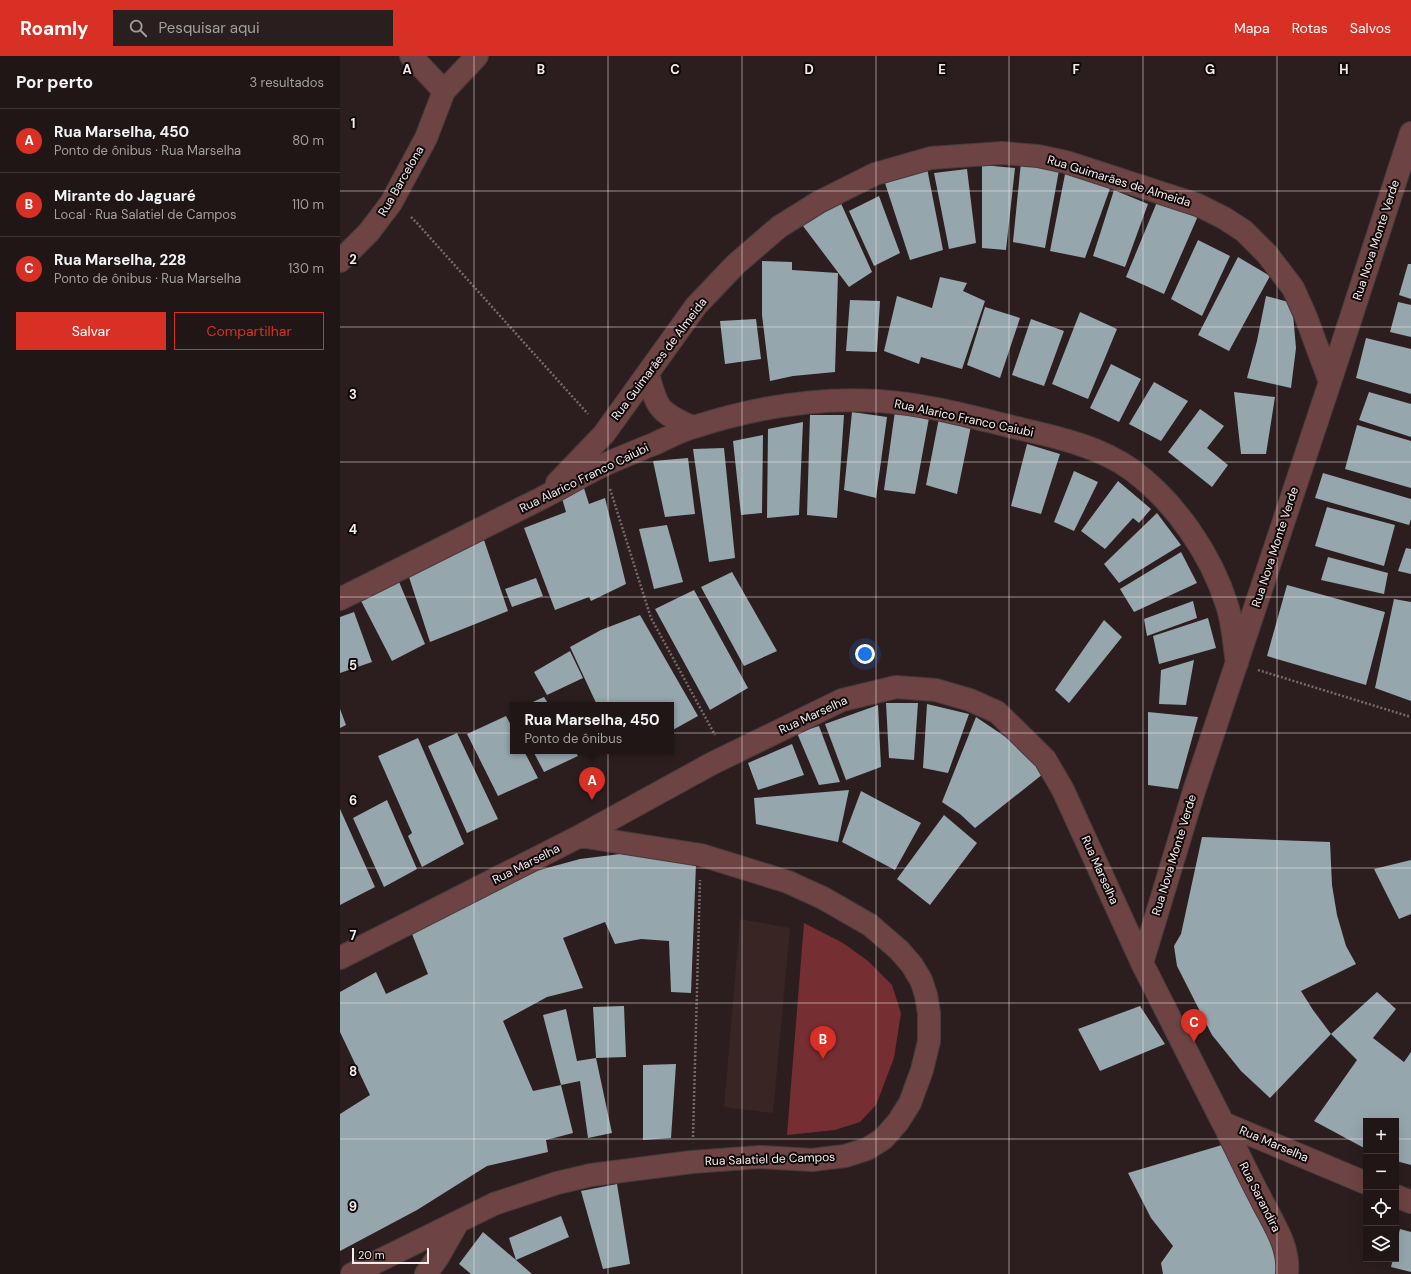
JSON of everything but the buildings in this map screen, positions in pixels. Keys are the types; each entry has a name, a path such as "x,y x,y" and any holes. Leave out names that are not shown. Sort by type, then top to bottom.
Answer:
{"street":[{"path":"411,56 444,91 477,56"},
{"name":"Rua Barcelona","path":"340,261 369,232 391,203 426,138 444,91"},
{"name":"Rua Nova Monte Verde","path":"1142,963 1194,791 1411,133"},
{"name":"Rua Guimarães de Almeida","path":"544,497 604,434 696,306 736,264 779,228 819,202 875,174 931,158 1002,154 1038,156 1066,162 1198,205 1224,218 1244,231 1267,254 1293,288 1306,317 1330,382"},
{"path":"648,374 654,398 660,408 671,417 692,427"},
{"name":"Rua Alarico Franco Caiubi","path":"340,599 603,466 692,427 754,411 804,402 835,400 880,401 919,406 948,412 1057,438 1094,450 1117,460 1134,471 1175,511 1197,541 1216,576 1228,607 1237,663"},
{"name":"Rua Marselha","path":"340,958 580,836 704,767 842,700 896,687 936,690 970,700 997,712 1045,759 1063,790 1142,963 1224,1123 1363,1182"},
{"name":"Rua Salatiel de Campos","path":"352,1274 494,1204 557,1183 591,1175 692,1162 760,1157 812,1160 846,1156 867,1149 883,1139 898,1122 910,1103 922,1070 929,1041 929,1013 926,995 921,980 912,965 899,950 870,925 823,898 788,882 701,855 580,836"},
{"name":"Rua Sarandira","path":"1224,1123 1286,1250 1288,1265 1287,1274"},
{"path":"1399,1197 1411,1202"},
{"path":"426,1274 458,1222"}],"path":[{"path":"391,203 416,222 602,429 604,434"},
{"path":"603,466 651,618 727,756"},
{"path":"1237,663 1411,716"},
{"path":"692,1162 701,855"}],"shaded area":[{"path":"740,919 790,928 773,1113 724,1107"},
{"path":"804,923 843,943 868,961 892,985 901,1013 894,1058 876,1105 860,1122 835,1130 787,1135"}],"place":[{"name":"Rua Marselha, 450","path":"592,800"},
{"name":"Rua Marselha, 228","path":"1194,1042"},
{"name":"Mirante do Jaguaré","path":"823,1059"}]}
